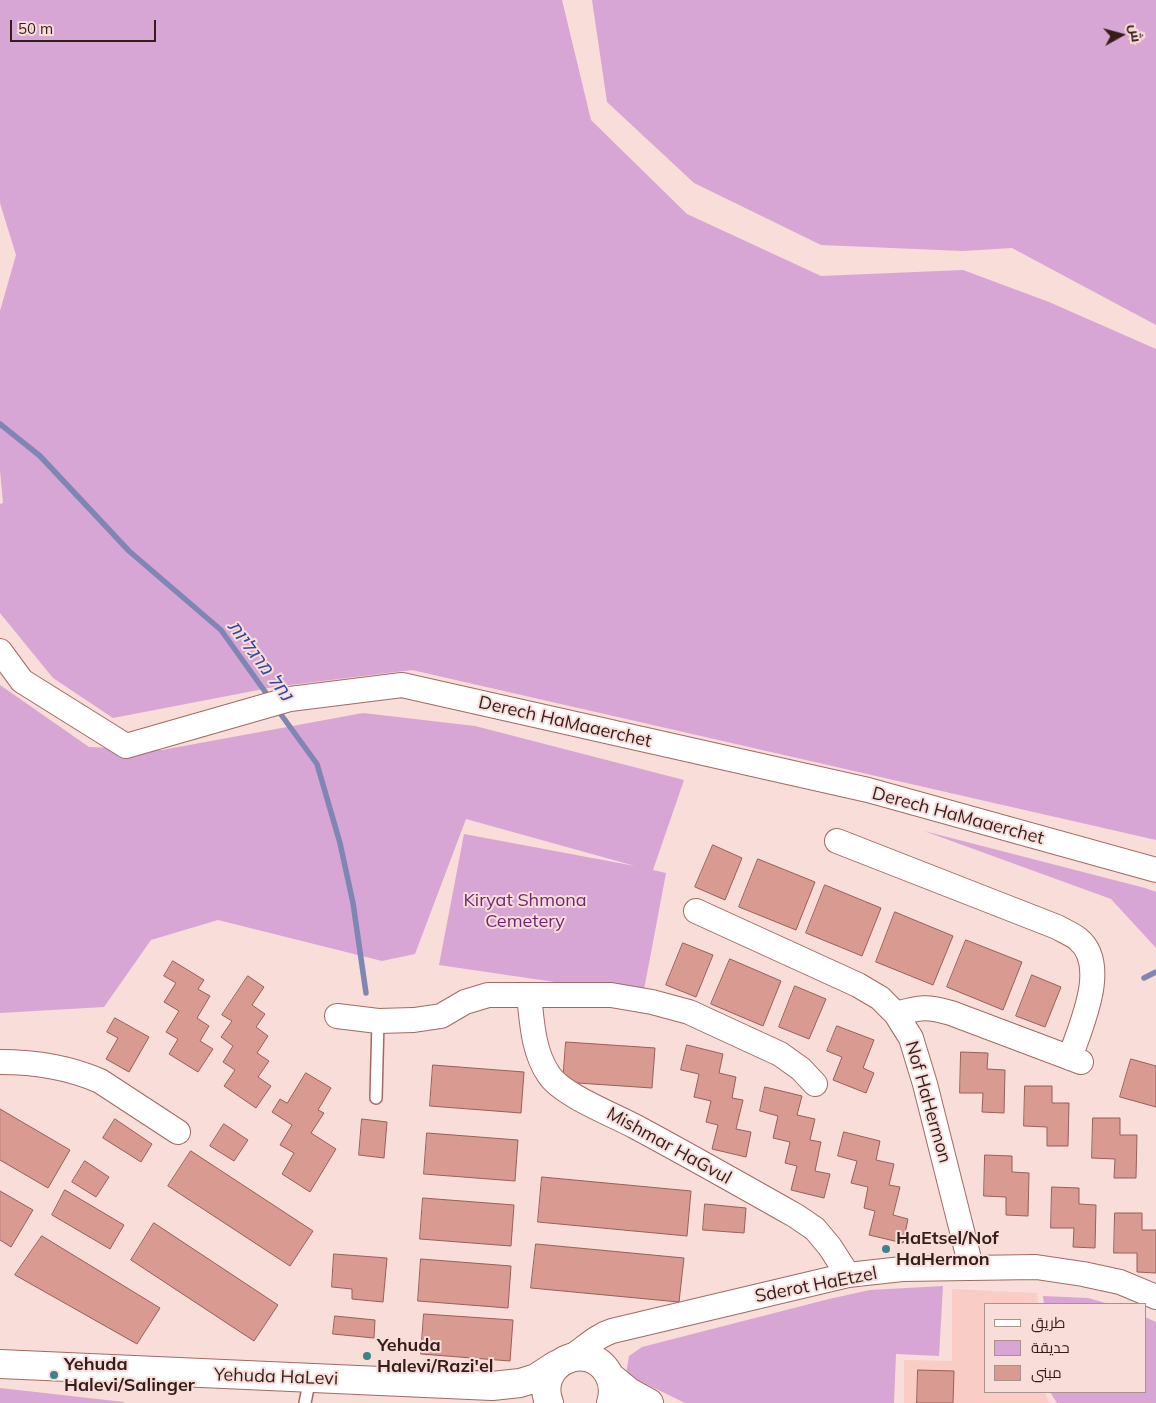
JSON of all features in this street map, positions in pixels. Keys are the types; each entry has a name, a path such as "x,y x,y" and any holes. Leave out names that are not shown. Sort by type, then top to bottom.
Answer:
{"street":[{"name":"Derech HaMaaerchet","path":"0,651 22,681 126,746 290,699 402,685 868,790 1156,870"},
{"path":"837,841 1057,927 1079,940 1089,955 1093,980 1075,1060 931,1007 917,1008 896,1014"},
{"name":"Nof HaHermon","path":"696,911 858,985 880,998 896,1014 911,1038 925,1084 971,1267"},
{"path":"337,1016 378,1021 414,1020 441,1016 465,1002 488,995 611,995 652,1002 689,1012 780,1054 801,1069 815,1084"},
{"name":"Mishmar HaGvul","path":"529,995 534,1037 541,1059 549,1075 562,1089 636,1127 796,1216 815,1229 830,1247 848,1275"},
{"path":"0,1062 20,1062 68,1069 100,1081 178,1132"},
{"name":"Sderot HaEtzel","path":"564,1361 603,1334 625,1327 848,1275 902,1269 1036,1267 1084,1274 1120,1282 1156,1297"},
{"path":"609,1383 604,1358 605,1350 617,1333 625,1327"},
{"path":"549,1403 546,1396 546,1384 550,1374 564,1361 587,1357 597,1361 609,1383 649,1403"},
{"name":"Yehuda HaLevi","path":"0,1364 308,1391 492,1386 520,1383 536,1378 564,1361"},
{"name":"Yehuda HaLevi","path":"492,1386 519,1393 543,1403"}],"lane":[{"path":"376,1098 378,1021"}],"shaded area":[{"path":"952,1289 1037,1293 1038,1303 984,1303 984,1393 1045,1393 1049,1403 904,1403 904,1360 952,1361"}],"green space":[{"path":"0,0 562,0 591,120 687,214 821,276 963,270 1049,302 1156,349 1156,840 412,670 274,687 113,718 53,678 0,613 0,504 3,503 0,470 0,311 16,255 0,203"},
{"path":"592,0 1156,0 1156,325 1012,248 963,251 821,245 694,183 607,102"},
{"name":"Kiryat Shmona Cemetery","path":"0,685 89,747 162,750 363,713 475,726 684,780 653,870 666,873 643,995 439,965 464,834 635,866 466,819 415,954 382,961 218,920 151,940 104,1007 0,1013"},
{"path":"924,831 1156,892 1156,948 1111,899"},
{"path":"943,1286 939,1356 896,1354 894,1403 685,1403 626,1374 629,1356 642,1347 870,1290"},
{"path":"1043,1296 1088,1298 1106,1303 1044,1303"},
{"path":"1146,1317 1156,1322 1156,1403 1057,1403 1051,1393 1146,1393"},
{"path":"0,1388 124,1402 0,1403"}],"building":[{"path":"713,845 742,858 725,900 695,887"},
{"path":"758,859 815,882 796,930 739,907"},
{"path":"825,885 881,908 862,956 806,933"},
{"path":"895,912 953,936 933,985 876,962"},
{"path":"966,940 1022,962 1003,1010 947,987"},
{"path":"683,943 713,955 696,997 666,985"},
{"path":"730,959 781,981 763,1026 711,1004"},
{"path":"173,961 204,980 198,989 210,996 197,1018 209,1026 200,1041 213,1049 198,1072 169,1054 178,1039 166,1032 179,1011 164,1002 176,983 164,976"},
{"path":"1032,975 1061,987 1045,1027 1016,1016"},
{"path":"248,976 264,987 252,1005 265,1014 256,1027 268,1036 257,1053 269,1061 258,1077 271,1086 256,1108 224,1086 235,1070 223,1062 233,1046 221,1037 232,1021 222,1015"},
{"path":"795,986 826,999 809,1039 779,1027"},
{"path":"115,1018 149,1037 129,1072 106,1059 118,1038 107,1032"},
{"path":"837,1026 874,1040 863,1068 874,1073 866,1093 833,1080 842,1057 827,1051"},
{"path":"566,1042 655,1048 652,1088 563,1082"},
{"path":"687,1045 723,1054 719,1073 736,1077 732,1098 743,1100 736,1129 751,1132 746,1157 712,1149 718,1125 706,1122 711,1101 694,1097 699,1074 681,1070"},
{"path":"961,1052 988,1053 987,1069 1005,1070 1004,1113 982,1112 983,1093 960,1093"},
{"path":"1131,1059 1156,1066 1156,1107 1120,1097"},
{"path":"433,1065 524,1072 521,1113 430,1106"},
{"path":"306,1073 331,1088 318,1110 324,1113 311,1133 336,1149 310,1192 282,1174 294,1153 280,1145 292,1125 272,1112 280,1099 287,1103"},
{"path":"1025,1086 1052,1086 1052,1103 1069,1103 1068,1146 1047,1146 1047,1127 1024,1126"},
{"path":"765,1087 802,1096 797,1115 815,1119 810,1140 821,1142 815,1171 830,1174 824,1198 791,1190 797,1166 785,1163 790,1142 773,1138 778,1116 760,1111"},
{"path":"0,1109 70,1150 48,1188 0,1160"},
{"path":"1093,1118 1120,1118 1120,1135 1137,1135 1136,1178 1114,1178 1115,1159 1092,1158"},
{"path":"115,1119 152,1144 141,1162 103,1138"},
{"path":"362,1119 387,1122 384,1158 359,1155"},
{"path":"224,1124 248,1140 234,1161 210,1146"},
{"path":"844,1132 880,1141 876,1160 894,1164 889,1185 900,1187 893,1215 908,1219 903,1243 869,1235 875,1211 864,1208 868,1187 851,1183 857,1161 838,1156"},
{"path":"427,1133 518,1140 515,1181 424,1174"},
{"path":"191,1151 313,1231 290,1266 168,1186"},
{"path":"985,1155 1012,1156 1012,1172 1029,1173 1028,1216 1006,1215 1006,1197 984,1196"},
{"path":"85,1161 109,1177 96,1197 72,1182"},
{"path":"542,1177 691,1191 687,1236 538,1222"},
{"path":"1052,1187 1079,1188 1079,1204 1096,1205 1095,1248 1073,1247 1074,1228 1051,1228"},
{"path":"65,1190 124,1225 110,1249 52,1215"},
{"path":"0,1191 33,1210 11,1247 0,1240"},
{"path":"423,1198 514,1205 511,1246 420,1239"},
{"path":"705,1204 746,1208 744,1233 703,1230"},
{"path":"1115,1213 1142,1213 1142,1230 1156,1230 1156,1273 1137,1272 1137,1253 1114,1253"},
{"path":"154,1223 278,1305 254,1341 131,1260"},
{"path":"42,1236 160,1308 137,1344 15,1275"},
{"path":"536,1244 684,1258 679,1302 531,1288"},
{"path":"334,1254 387,1258 383,1302 352,1299 352,1289 332,1287"},
{"path":"421,1259 511,1266 508,1308 418,1301"},
{"path":"424,1314 513,1320 510,1361 421,1354"},
{"path":"335,1316 375,1320 374,1338 333,1334"},
{"path":"918,1370 954,1371 953,1403 917,1403"}],"waterway":[{"name":"נחל מרגליות","path":"0,424 40,456 129,551 221,630 271,700"},
{"name":"נחל מרגליות","path":"277,709 317,764 340,843 353,903 366,993"},
{"path":"1144,978 1156,972"}],"place":[{"name":"HaEtsel/Nof HaHermon","path":"886,1249"},
{"name":"Yehuda Halevi/Razi'el","path":"367,1356"},
{"name":"Yehuda Halevi/Salinger","path":"54,1375"}]}
